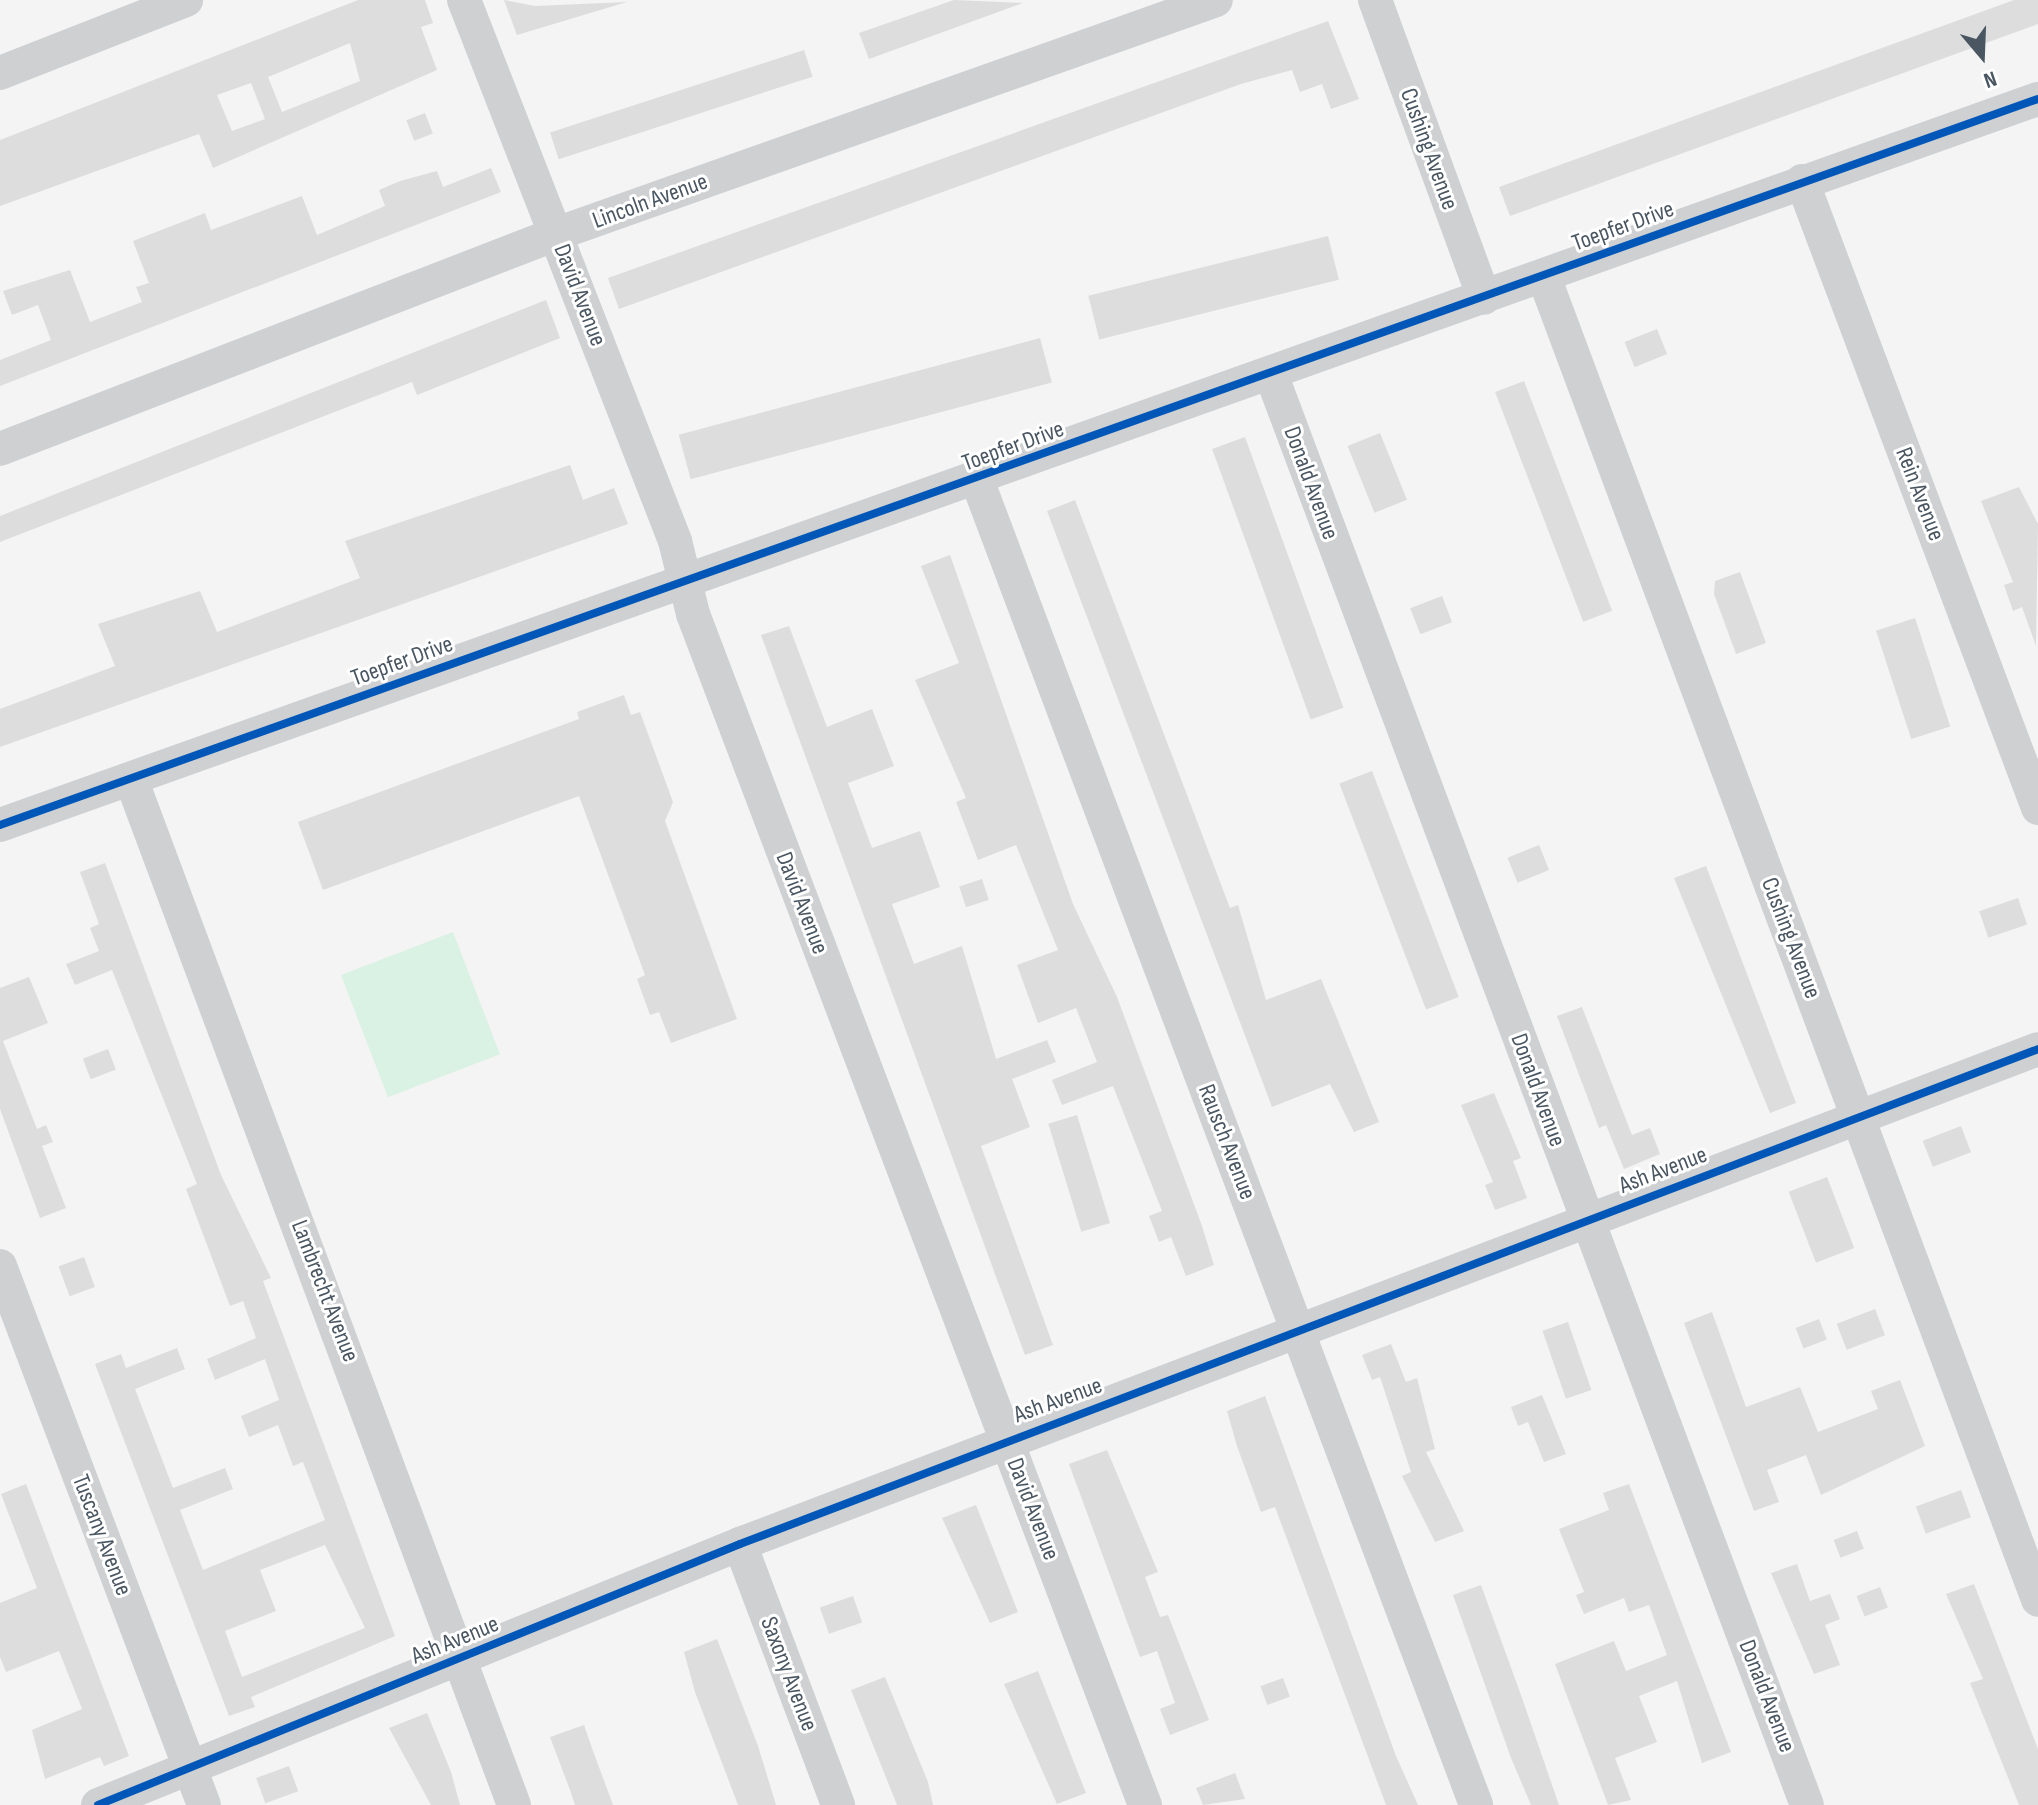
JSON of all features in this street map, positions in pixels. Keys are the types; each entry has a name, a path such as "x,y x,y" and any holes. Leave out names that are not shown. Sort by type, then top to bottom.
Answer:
{"street":[{"path":"0,73 186,0"},
{"name":"David Avenue","path":"464,0 675,541 684,582 1145,1805"},
{"name":"Lincoln Avenue","path":"0,449 556,234 1216,0"},
{"name":"Cushing Avenue","path":"1375,0 1484,298"},
{"name":"Toepfer Drive","path":"0,825 977,480 1802,181 2038,99"},
{"name":"Rein Avenue","path":"1802,181 2038,808"},
{"name":"Cushing Avenue","path":"1544,277 2038,1600"},
{"name":"Donald Avenue","path":"1271,374 1807,1805"},
{"name":"Rausch Avenue","path":"977,480 1476,1805"},
{"name":"Lambrecht Avenue","path":"131,779 514,1805"},
{"name":"Ash Avenue","path":"98,1805 740,1544 2038,1049"},
{"name":"Tuscany Avenue","path":"0,1266 204,1805"},
{"name":"Saxony Avenue","path":"740,1544 838,1805"}],"green space":[{"path":"453,932 500,1054 388,1097 341,975"}],"building":[{"path":"358,0 425,0 433,23 421,27 437,70 213,168 199,134 0,206 0,140","holes":["350,43 360,81 282,112 268,77","251,83 265,119 232,131 217,95"]},
{"path":"504,0 535,6 627,2 517,35"},
{"path":"954,0 1023,3 869,59 859,33"},
{"path":"2014,0 2038,0 2038,24 1510,216 1499,187"},
{"path":"1328,21 1359,99 1331,109 1322,84 1300,92 1292,70 1241,84 619,309 608,278"},
{"path":"804,50 813,77 559,159 550,133"},
{"path":"425,113 433,134 414,141 406,120"},
{"path":"491,168 501,192 0,386 0,360 51,340 38,305 12,315 3,291 70,270 90,322 142,302 136,287 149,283 133,241 205,213 211,230 302,196 317,235 385,206 379,190 400,181 437,171 443,187"},
{"path":"1328,236 1339,280 1099,339 1088,296"},
{"path":"546,300 560,338 417,395 412,382 0,542 0,516"},
{"path":"1657,329 1667,354 1635,367 1625,342"},
{"path":"1040,338 1052,382 691,479 679,435"},
{"path":"1524,381 1612,611 1583,622 1495,392"},
{"path":"1380,433 1407,500 1375,513 1348,446"},
{"path":"1245,437 1344,708 1311,720 1212,449"},
{"path":"570,465 583,500 614,488 628,524 0,747 0,709 115,666 98,624 200,591 217,632 360,578 345,541"},
{"path":"2019,487 2038,524 2036,646 2022,607 2013,611 2004,585 2013,582 1981,501"},
{"path":"1075,500 1230,908 1238,905 1266,1000 1321,979 1379,1122 1354,1132 1330,1084 1272,1107 1047,511"},
{"path":"950,555 1073,904 1117,997 1202,1226 1214,1265 1186,1276 1171,1237 1159,1242 1149,1216 1162,1211 1113,1086 1062,1105 1052,1080 1097,1062 1076,1008 1038,1023 1017,965 1058,950 1016,845 978,860 956,802 966,798 915,680 959,663 921,566"},
{"path":"1740,572 1766,643 1736,654 1714,594 1715,581"},
{"path":"1442,596 1452,622 1420,634 1410,608"},
{"path":"1915,618 1950,726 1911,739 1876,631"},
{"path":"789,626 827,727 872,709 894,766 848,783 872,848 920,831 940,887 892,904 914,964 962,946 996,1059 1047,1040 1056,1062 1012,1079 1030,1127 981,1146 1053,1345 1025,1355 761,635"},
{"path":"624,695 631,715 640,712 673,802 665,821 737,1019 671,1043 659,1012 650,1015 637,979 645,975 579,796 323,890 298,822 579,719 577,712"},
{"path":"1372,771 1459,997 1426,1009 1339,784"},
{"path":"1539,845 1549,870 1518,883 1507,858"},
{"path":"105,863 221,1175 271,1278 263,1281 395,1636 251,1697 255,1707 229,1716 95,1364 121,1354 126,1368 177,1348 185,1369 135,1389 173,1488 225,1468 233,1489 180,1510 203,1570 325,1520 303,1462 293,1466 278,1425 249,1437 241,1416 279,1400 265,1359 215,1380 207,1359 256,1338 243,1301 230,1306 186,1189 197,1184 112,970 75,985 66,964 99,951 90,928 99,924 80,872","holes":["325,1545 365,1628 242,1677 225,1631 276,1611 260,1570"]},
{"path":"1706,866 1796,1103 1770,1113 1674,878"},
{"path":"982,879 989,900 966,907 959,886"},
{"path":"2018,898 2027,924 1988,938 1979,911"},
{"path":"29,977 48,1023 3,1041 37,1129 46,1125 53,1142 42,1146 66,1208 40,1218 0,1109 0,988"},
{"path":"1582,1007 1632,1135 1650,1128 1660,1154 1624,1169 1606,1125 1599,1128 1557,1016"},
{"path":"108,1049 116,1070 91,1079 83,1059"},
{"path":"1494,1093 1521,1158 1513,1161 1527,1198 1495,1210 1485,1185 1493,1182 1461,1105"},
{"path":"1077,1115 1110,1223 1081,1232 1048,1124"},
{"path":"1961,1126 1971,1152 1933,1167 1923,1141"},
{"path":"1827,1177 1854,1248 1816,1263 1789,1192"},
{"path":"84,1257 95,1287 70,1296 59,1266"},
{"path":"1875,1309 1885,1335 1847,1350 1837,1324"},
{"path":"1712,1312 1746,1407 1800,1387 1818,1432 1878,1409 1871,1391 1900,1380 1925,1446 1821,1495 1806,1455 1767,1470 1779,1502 1754,1511 1684,1323"},
{"path":"1819,1319 1827,1340 1804,1348 1796,1328"},
{"path":"1568,1322 1591,1390 1566,1399 1542,1331"},
{"path":"1391,1344 1406,1382 1417,1378 1435,1449 1426,1452 1464,1531 1435,1542 1402,1476 1411,1472 1380,1377 1372,1380 1362,1355"},
{"path":"1542,1395 1566,1454 1544,1462 1528,1422 1518,1426 1511,1407"},
{"path":"1265,1396 1396,1756 1418,1805 1386,1805 1275,1507 1261,1512 1227,1411"},
{"path":"1107,1450 1158,1572 1145,1577 1160,1617 1168,1615 1209,1720 1170,1735 1160,1709 1175,1703 1157,1651 1140,1657 1069,1464"},
{"path":"26,1484 129,1756 104,1766 100,1757 45,1779 32,1730 82,1709 59,1651 6,1672 0,1657 0,1603 37,1588 1,1494"},
{"path":"1629,1484 1731,1752 1702,1763 1677,1681 1639,1696 1657,1742 1615,1758 1631,1800 1608,1805 1555,1664 1614,1641 1626,1671 1667,1655 1649,1605 1629,1612 1624,1598 1584,1614 1576,1595 1584,1592 1559,1529 1609,1510 1603,1493"},
{"path":"1961,1490 1971,1517 1926,1534 1916,1506"},
{"path":"976,1505 1018,1612 990,1623 942,1518"},
{"path":"1857,1531 1864,1549 1840,1558 1834,1540"},
{"path":"1797,1564 1810,1601 1830,1594 1840,1619 1825,1625 1840,1665 1814,1674 1771,1573"},
{"path":"1974,1584 2038,1749 2038,1805 2019,1805 1970,1683 1983,1679 1946,1594"},
{"path":"1481,1585 1559,1805 1531,1805 1453,1595"},
{"path":"1880,1587 1888,1608 1865,1616 1857,1596"},
{"path":"853,1596 862,1622 829,1634 820,1607"},
{"path":"717,1639 758,1746 776,1805 738,1805 695,1692 684,1652"},
{"path":"1038,1671 1086,1793 1057,1804 1004,1684"},
{"path":"885,1677 928,1782 933,1805 897,1805 851,1690"},
{"path":"1283,1678 1290,1697 1267,1705 1260,1686"},
{"path":"427,1713 451,1772 460,1805 431,1805 389,1728"},
{"path":"584,1725 613,1805 575,1805 550,1737"},
{"path":"289,1766 298,1791 265,1803 256,1778"},
{"path":"1235,1773 1245,1799 1203,1805 1196,1788"}],"cycle path":[{"path":"0,825 2038,99"},
{"path":"98,1805 740,1544 2038,1049"}]}
